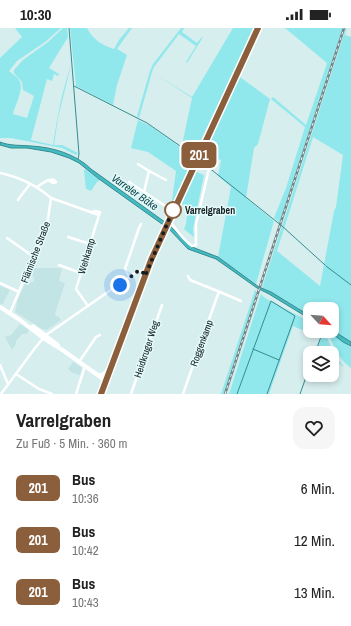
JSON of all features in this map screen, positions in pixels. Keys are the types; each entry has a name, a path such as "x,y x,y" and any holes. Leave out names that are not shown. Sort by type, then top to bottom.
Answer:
{"main road":[{"path":"101,394 145,276 167,224 258,28"},
{"path":"0,308 44,336 106,381"},
{"path":"99,377 109,368 116,355"},
{"path":"106,381 109,368"},
{"path":"99,377 103,388"}],"street":[{"path":"167,224 175,229 192,246 196,245 196,224 209,169 197,159"},
{"path":"138,164 166,180"},
{"path":"144,192 149,171"},
{"path":"0,173 13,176 37,187 52,198"},
{"path":"37,187 48,180"},
{"path":"129,182 173,211"},
{"path":"18,200 30,184"},
{"name":"Wehkamp","path":"52,198 99,215 76,289 88,306"},
{"name":"Flämische Straße","path":"10,313 34,257 47,220 52,198"},
{"path":"130,278 125,269 141,224"},
{"path":"68,237 90,244"},
{"path":"7,238 34,257"},
{"path":"59,264 81,273"},
{"path":"2,394 44,336 135,274 141,271 145,276"},
{"path":"188,276 190,280 241,300"},
{"path":"0,283 19,293"},
{"name":"Roggenkamp","path":"183,394 197,351 220,292"},
{"name":"Heidkruger Weg","path":"131,394 162,304"},
{"path":"79,362 96,337 100,335"},
{"path":"0,365 8,384"},
{"path":"76,394 85,366"},
{"path":"16,374 39,389 52,394"}],"shaded area":[{"path":"15,28 61,28 45,42 17,61 9,71 17,77 21,83 20,92 13,114 27,118 34,96 23,90 22,82 14,73 14,70 23,60 48,42 63,28 67,28 68,37 49,68 59,74 58,76 54,74 52,81 47,79 31,140 53,145 60,105 71,65 58,118 54,145 62,145 78,153 76,155 62,148 11,138 0,138 0,58 22,37"},
{"path":"70,28 87,28 98,42 114,49 129,28 132,28 117,49 127,55 117,85 113,105 76,86"},
{"path":"181,28 184,28 182,32 197,43 203,37 187,63 186,62 196,46 179,34 154,67 139,118 137,116 153,64"},
{"path":"233,28 256,28 217,113 214,112 196,152 182,145 192,98 152,72 192,97"},
{"path":"285,28 343,28 280,223 274,218 286,188 305,127 271,99 273,97 306,125 327,63"},
{"path":"343,28 346,28 227,394 224,394"},
{"path":"347,28 345,35 351,37 351,342 339,334 339,302 303,302 303,312 262,288","holes":["313,137 343,155 336,207 334,211 320,286 277,251"]},
{"path":"240,77 270,99 258,144 254,148 246,198 274,221 256,284 218,257 231,187 218,176 221,160 202,154 237,80"},
{"path":"138,120 150,126 196,158 173,207 171,207 176,171 148,152 131,148"},
{"path":"0,142 11,145 47,148 71,155 169,225 192,247 218,257 259,287 271,292 303,312 303,315 257,288 216,259 188,249 169,229 79,163 51,152 27,148 11,148 0,145"},
{"path":"85,169 100,180 91,191 86,189"},
{"path":"194,171 204,175 193,229 194,237 184,229 188,207 180,203"},
{"path":"31,268 62,269 59,281 65,283 55,314 61,320 47,330 42,329 15,312 18,299 27,279 28,283 34,281 33,275 29,273"},
{"path":"0,286 10,290 2,305 0,303"},
{"path":"255,290 257,292 224,394 221,394"},
{"path":"261,294 265,298 303,318 303,330 293,326 269,394 229,394"},
{"path":"20,324 29,330 27,334 22,334 16,341 16,344 12,350 5,337 11,335"},
{"path":"339,334 351,342 351,346 338,338"},
{"path":"321,338 327,338 331,346 318,346"},
{"path":"330,338 338,338 351,346 351,368 339,356 339,346 333,346"},
{"path":"73,362 82,368 80,375 73,373 68,369"}],"waterway":[{"path":"69,28 79,154 78,159"},
{"path":"74,86 147,123 196,157"},
{"path":"198,159 282,226 325,265"},
{"path":"326,266 351,285"},
{"path":"237,394 271,301 295,316 267,394"},
{"path":"318,346 321,338"},
{"path":"253,349 279,360"},
{"path":"300,394 304,382"}],"railway":[{"path":"225,394 344,28"}],"bus line":[{"name":"201","path":"101,394 108,379 151,260 258,28"}],"place":[{"name":"Varrelgraben","path":"173,210"}],"route":[{"path":"120,285 138,271 142,271 145,276 173,210"}],"water label":[{"name":"Varreler Bäke","path":"135,192"}]}
